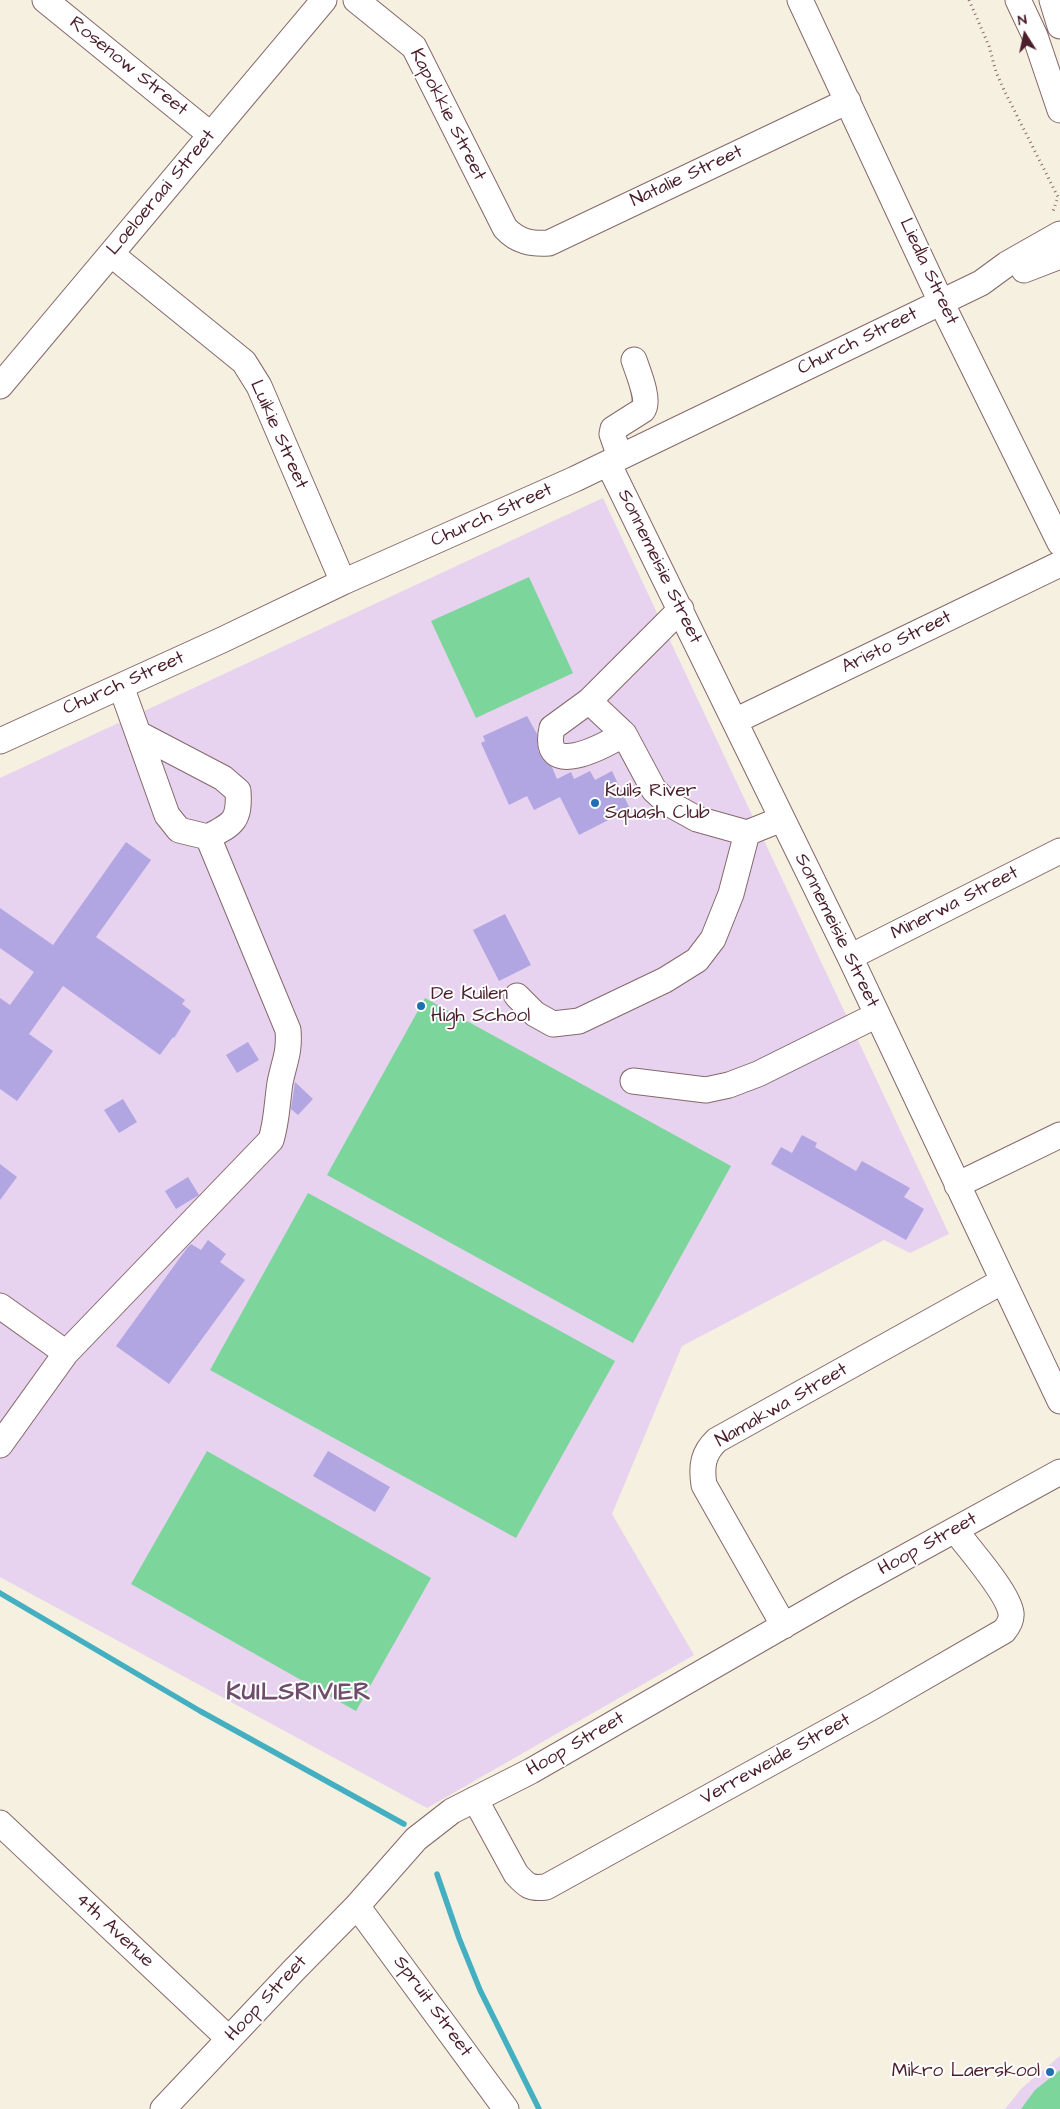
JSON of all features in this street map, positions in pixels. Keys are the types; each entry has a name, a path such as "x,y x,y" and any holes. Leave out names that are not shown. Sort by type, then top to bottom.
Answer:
{"street":[{"name":"Rosenow Street","path":"45,0 211,135"},
{"name":"Loeloeraai Street","path":"0,386 324,0"},
{"name":"Kapokkie Street","path":"356,0 414,47 506,228 513,236 524,242"},
{"name":"Liedla Street","path":"800,0 941,302 1060,543"},
{"path":"1018,0 1035,36 1060,110"},
{"path":"1052,0 1060,26"},
{"name":"Natalie Street","path":"524,242 535,244 549,243 848,101"},
{"name":"Church Street","path":"0,741 222,640 342,582 614,460 981,283 1054,226"},
{"name":"Luikie Street","path":"112,254 244,362 259,386 342,582"},
{"name":"Church Street","path":"981,283 1010,276 1060,256"},
{"name":"Sonnemeisie Street","path":"634,360 646,407 613,429 614,460 681,610 850,957 1060,1401"},
{"name":"Aristo Street","path":"735,721 1060,564"},
{"path":"624,734 606,745 568,757 553,752 550,746 552,728 590,701 681,610"},
{"path":"121,686 167,815 179,830 208,837 230,826 240,810 238,791 224,778 139,734"},
{"path":"590,701 624,734 654,790 668,803 697,819 747,833 782,818"},
{"path":"517,996 535,1014 553,1024 579,1021 665,980 697,960 713,939 731,894 747,833"},
{"path":"0,1445 66,1353 271,1140 276,1125 281,1081 290,1047 288,1030 208,837"},
{"name":"Minerwa Street","path":"850,957 1060,851"},
{"path":"633,1081 706,1090 729,1086 758,1074 877,1014"},
{"path":"958,1185 1060,1135"},
{"name":"Namakwa Street","path":"784,1626 704,1485 702,1472 704,1456 708,1448 717,1440 1003,1282"},
{"path":"0,1306 66,1353"},
{"name":"Hoop Street","path":"163,2109 357,1906 416,1839 452,1811 531,1771 784,1626 1060,1472"},
{"name":"Verreweide Street","path":"475,1800 516,1874 525,1884 533,1888 546,1887 874,1706 1004,1631 1009,1625 1012,1615 1005,1596 955,1530"},
{"name":"4th Avenue","path":"0,1823 228,2039"},
{"name":"Spruit Street","path":"357,1906 506,2109"}],"path":[{"path":"969,0 989,46 996,72 1004,90 1058,198 1052,214 1054,226"}],"shaded area":[{"name":"De Kuilen High School","path":"603,498 949,1234 910,1253 884,1240 682,1346 612,1514 694,1655 427,1808 0,1577 0,778"},
{"name":"Mikro Laerskool","path":"1060,2056 1060,2109 1005,2109 1022,2088"}],"green space":[{"path":"529,577 573,673 476,718 431,621"},
{"path":"425,998 731,1166 633,1343 327,1175"},
{"path":"308,1193 615,1361 516,1538 210,1370"},
{"path":"207,1451 431,1578 356,1711 131,1584"},
{"path":"1060,2070 1060,2109 1021,2109 1035,2090"}],"building":[{"path":"527,716 537,734 538,750 543,760 552,767 557,779 571,772 574,779 590,771 595,780 612,771 630,809 579,835 560,797 534,810 527,796 509,805 481,743 485,741 483,736"},
{"path":"126,842 151,860 96,937 185,1000 182,1004 191,1011 174,1038 160,1055 63,986 29,1034 53,1051 17,1101 0,1089 0,998 10,1005 34,972 0,948 0,908 53,945"},
{"path":"505,914 531,965 499,981 473,930"},
{"path":"248,1042 259,1060 237,1073 226,1055"},
{"path":"295,1082 313,1099 298,1115 291,1109"},
{"path":"123,1099 137,1122 119,1133 104,1110"},
{"path":"802,1135 817,1143 815,1147 856,1171 862,1161 910,1188 904,1197 924,1209 906,1240 771,1164 781,1147 792,1153"},
{"path":"0,1164 17,1177 0,1200"},
{"path":"188,1177 199,1195 176,1209 165,1191"},
{"path":"208,1240 226,1254 220,1262 245,1280 169,1384 116,1346 187,1248 191,1244 201,1250"},
{"path":"328,1451 390,1487 375,1512 313,1476"}],"waterway":[{"path":"0,1593 200,1711 404,1824"},
{"path":"437,1874 459,1938 480,1990 539,2109"}],"place":[{"name":"Kuils River Squash Club","path":"595,803"},
{"name":"De Kuilen High School","path":"421,1006"},
{"name":"Mikro Laerskool","path":"1050,2072"}],"district":[{"name":"KUILSRIVIER","path":"299,1694"}]}
